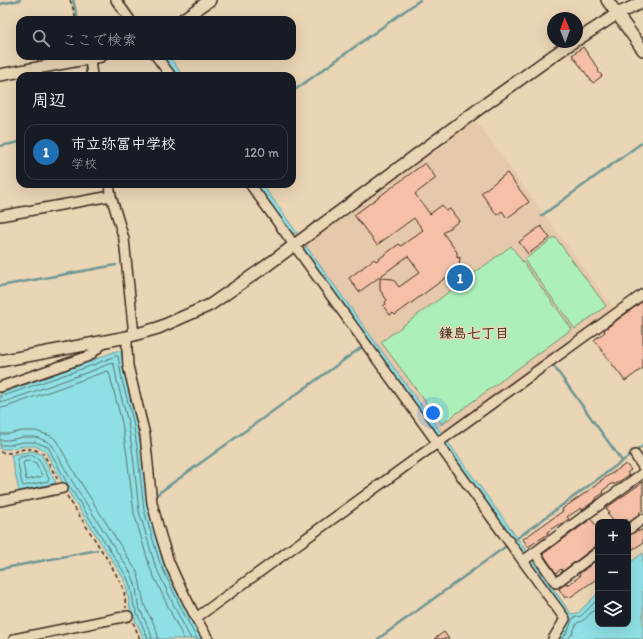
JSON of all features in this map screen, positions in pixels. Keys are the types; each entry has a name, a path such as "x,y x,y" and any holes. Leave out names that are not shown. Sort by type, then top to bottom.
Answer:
{"street":[{"path":"116,0 127,16"},
{"path":"188,16 210,0"},
{"path":"607,0 643,50"},
{"path":"583,36 617,14 643,2"},
{"path":"0,361 131,336 158,328 210,305 266,266 480,108 564,48"},
{"path":"0,75 79,60"},
{"path":"93,72 95,60"},
{"path":"159,60 167,72"},
{"path":"110,188 124,239 131,336 127,349 128,366 145,436 152,503 169,562 196,618 208,639"},
{"path":"253,188 565,618 553,639"},
{"path":"0,216 112,196"},
{"path":"196,618 643,294"},
{"path":"0,387 89,356 106,341"},
{"path":"635,455 643,467"},
{"path":"524,561 643,473"},
{"path":"0,501 63,488"},
{"path":"631,528 643,519"},
{"path":"533,554 556,583 595,554"},
{"path":"14,639 128,616"}],"path":[{"path":"70,0 75,16"},
{"path":"0,452 10,452 33,448 43,453 122,585 128,616 132,620 140,639"}],"shaded area":[{"path":"475,120 615,311 443,436 306,246"}],"green space":[{"path":"555,237 606,306 575,329 524,260"},
{"path":"511,246 572,329 442,424 381,342"}],"water":[{"path":"166,60 172,60 180,72 174,72"},
{"path":"259,188 265,188 297,233 291,233"},
{"path":"306,246 571,614 578,613 595,596 595,627 631,627 631,562 643,553 643,639 557,639 564,629 569,617 321,277 304,250"},
{"path":"116,351 121,351 142,454 148,508 163,562 202,639 144,639 130,608 124,579 63,483 45,450 35,446 0,449 0,394"},
{"path":"32,451 42,455 56,483 19,491 11,455"}],"building":[{"path":"583,47 602,76 593,83 572,55"},
{"path":"425,163 436,178 415,194 430,214 442,205 446,211 450,209 459,221 443,233 457,252 457,258 460,257 459,268 395,315 393,313 390,315 383,306 386,304 385,302 387,300 380,290 380,278 393,279 399,287 420,272 408,256 359,292 349,278 374,259 376,261 399,244 401,246 423,230 414,218 377,245 354,215"},
{"path":"507,173 529,202 507,218 502,211 497,215 481,193"},
{"path":"541,226 550,238 528,254 519,242"},
{"path":"643,301 643,368 625,381 594,340 605,332 604,330"},
{"path":"626,464 631,470 627,473 629,475 614,485 613,483 602,491 604,493 596,498 597,499 582,510 581,508 567,517 569,519 547,532 548,534 528,547 523,539 563,511 562,509 600,481"},
{"path":"643,482 643,510 631,521 631,519 612,519 607,513 609,512 606,508"},
{"path":"591,519 595,524 595,547 563,571 561,569 556,573 543,554"},
{"path":"643,529 643,543 631,550 631,534 638,530 638,532"},
{"path":"595,561 595,580 569,598 568,596 565,598 559,589 567,583 568,585 580,576 579,574"},
{"path":"444,632 449,639 434,639"}],"waterway":[{"path":"0,4 20,0"},
{"path":"73,0 77,16"},
{"path":"296,89 420,0"},
{"path":"85,64 86,72"},
{"path":"541,216 643,142"},
{"path":"0,146 16,143"},
{"path":"0,286 116,265"},
{"path":"154,495 362,347"},
{"path":"553,365 622,461"},
{"path":"516,539 643,446"},
{"path":"378,639 505,547"},
{"path":"0,569 97,550"}],"place":[{"name":"市立弥冨中学校","path":"460,278"}],"district":[{"name":"鎌島七丁目","path":"474,333"}]}
